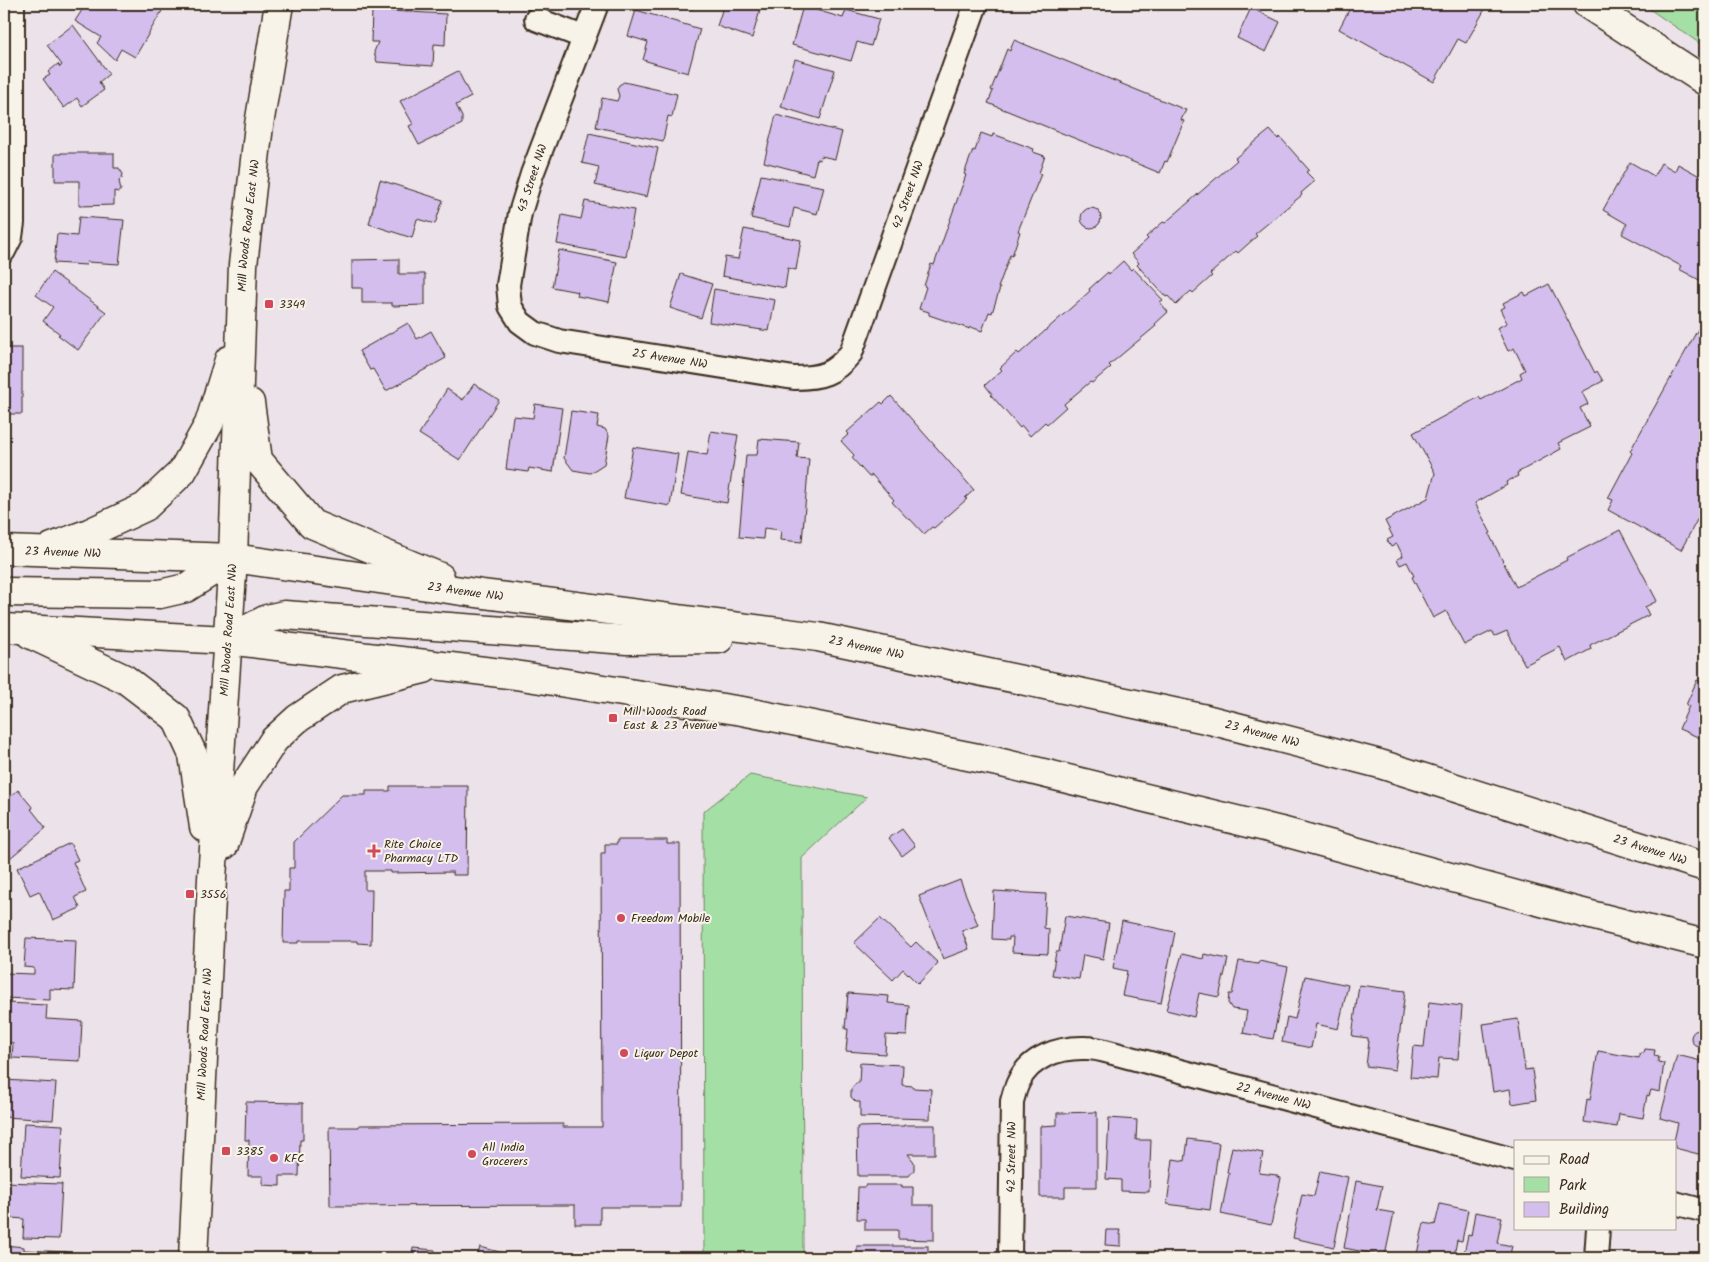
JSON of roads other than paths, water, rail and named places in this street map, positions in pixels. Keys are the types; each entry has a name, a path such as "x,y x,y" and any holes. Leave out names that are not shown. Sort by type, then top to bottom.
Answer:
{"main road":[{"name":"Mill Woods Road East NW","path":"193,1258 212,879 233,558 239,327 243,265 260,125 278,4"},
{"path":"1588,4 1705,81"},
{"path":"10,550 52,547 89,532 145,506 182,472 209,424 239,327"},
{"path":"239,327 258,460 312,524 483,594"},
{"name":"23 Avenue NW","path":"10,550 233,558 483,594 818,637 1235,726 1380,764 1705,867"},
{"path":"4,592 160,594 186,588 233,558"},
{"path":"227,640 267,619 284,615 626,640 818,637"},
{"path":"11,628 227,640 509,674 742,711 998,762 1280,831 1571,910 1705,944"},
{"path":"11,628 125,680 176,718 193,755 212,879"},
{"path":"212,879 244,786 274,740 297,719 342,689 442,665"}],"street":[{"path":"4,251 11,237 13,224 13,4"},
{"name":"43 Street NW","path":"520,322 510,306 508,285 520,213 532,174 596,4"},
{"name":"42 Street NW","path":"825,374 840,366 851,353 976,4"},
{"path":"536,19 583,37"},
{"name":"25 Avenue NW","path":"520,322 535,333 559,341 794,378 812,378 825,374"},
{"name":"22 Avenue NW","path":"1034,1061 1048,1054 1066,1050 1086,1048 1109,1052 1514,1160"},
{"name":"42 Street NW","path":"1010,1258 1012,1101 1018,1082 1034,1061"},
{"path":"1676,1203 1705,1211"},
{"path":"1596,1258 1598,1230"}],"place":[{"name":"3349","path":"269,304"},
{"name":"Mill Woods Road East & 23 Avenue","path":"613,718"},
{"name":"Rite Choice Pharmacy LTD","path":"374,851"},
{"name":"3556","path":"190,894"},
{"name":"Freedom Mobile","path":"621,918"},
{"name":"Liquor Depot","path":"624,1053"},
{"name":"3385","path":"226,1151"},
{"name":"All India Grocerers","path":"472,1154"},
{"name":"KFC","path":"274,1158"}]}
